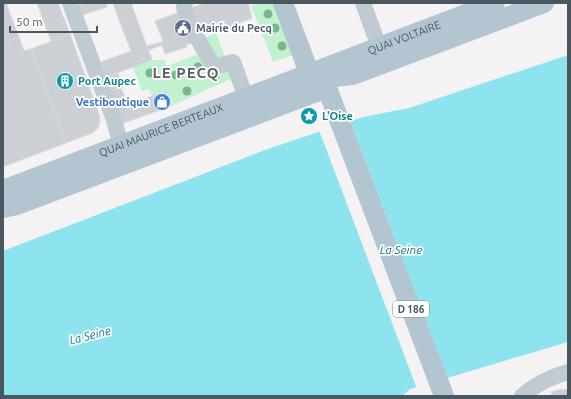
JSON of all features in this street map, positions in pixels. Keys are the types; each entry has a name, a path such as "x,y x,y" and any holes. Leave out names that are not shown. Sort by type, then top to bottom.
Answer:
{"main road":[{"path":"284,3 306,49"},
{"path":"293,3 306,49"},
{"name":"QUAI VOLTAIRE","path":"320,81 379,47 495,3"},
{"path":"7,201 320,81 334,77 353,75 544,3"},
{"name":"D 186","path":"306,49 320,81 330,114 432,396"},
{"path":"330,114 337,94 344,83 353,75"},
{"name":"QUAI MAURICE BERTEAUX","path":"7,201 121,145 246,98 320,81"},
{"name":"D 186","path":"330,114 444,396"}],"street":[{"path":"70,3 114,120 121,145"},
{"path":"363,3 379,47"},
{"path":"193,31 214,67 233,62 246,98"},
{"path":"522,396 552,376 568,372"}],"green space":[{"path":"260,3 274,3 293,55 273,62 251,6"},
{"path":"216,33 233,78 171,106 165,91 152,96 149,89 142,91 133,67 152,60 164,60 167,66 206,51 201,39"}],"water":[{"name":"La Seine","path":"568,55 568,342 410,389 402,396 3,396 3,251 265,150 363,117 409,108"}],"pier":[{"path":"350,120 448,379 417,389 319,130"}],"building":[{"path":"3,3 6,3 19,37 3,43"},
{"path":"37,3 58,3 70,34 51,41"},
{"path":"79,3 106,3 107,7 83,15"},
{"path":"113,3 131,3 135,14 119,20"},
{"name":"Mairie du Pecq","path":"205,3 248,3 252,18 227,28 224,20 207,27 208,29 199,33 194,42 186,45 187,47 165,54 161,42 163,41 155,21"},
{"path":"135,14 152,60 106,77 101,62 131,51 119,20"},
{"name":"Port Aupec","path":"70,34 99,114 100,121 98,128 92,133 66,143 31,49"},
{"path":"19,37 24,51 31,49 66,143 5,166 3,160 3,43"},
{"path":"161,42 162,45 149,50 147,46"},
{"path":"118,73 123,87 111,91 106,77"},
{"path":"121,88 128,104 117,108 111,91"},
{"path":"166,91 171,106 157,111 152,96"},
{"path":"152,96 157,111 141,117 135,103"},
{"path":"135,101 141,117 123,123 117,108"},
{"path":"567,389 568,396 552,396 551,392"}],"tunnel":[{"path":"185,11 193,31"}],"place":[{"name":"Mairie du Pecq","path":"183,28"},
{"name":"Port Aupec","path":"65,81"},
{"name":"Vestiboutique","path":"162,102"},
{"name":"L'Oise","path":"309,116"}],"district":[{"name":"LE PECQ","path":"186,72"}]}
